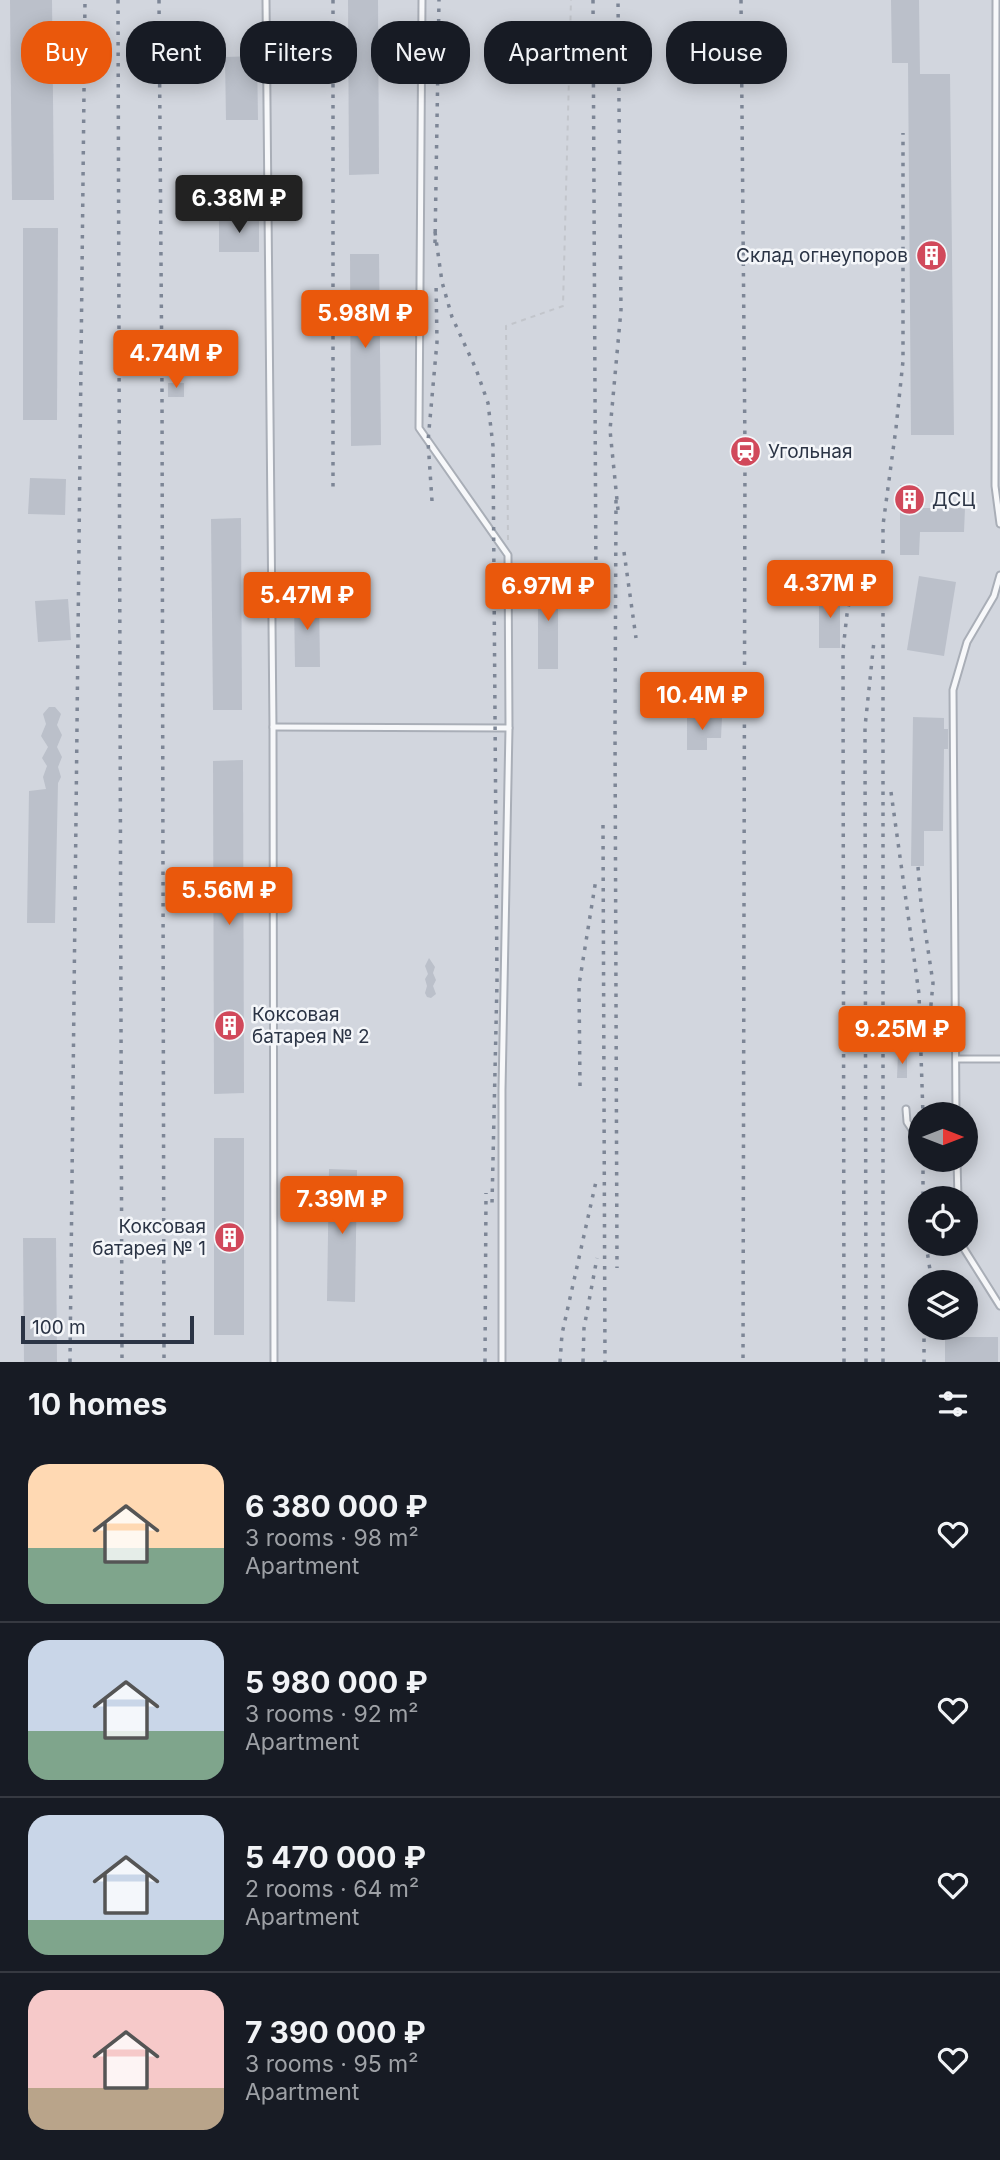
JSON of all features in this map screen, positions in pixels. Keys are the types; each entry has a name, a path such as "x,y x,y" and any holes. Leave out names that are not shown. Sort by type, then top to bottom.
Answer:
{"lane":[{"path":"266,0 273,727 274,1362"},
{"path":"422,0 419,428 508,555 509,728 502,1090 502,1362"},
{"path":"996,0 995,486 1000,524"},
{"path":"956,1102 953,690 967,642 994,596 1000,575"},
{"path":"273,727 509,728"},
{"path":"956,1059 1000,1059"},
{"path":"906,1109 908,1124"},
{"path":"969,1256 1000,1306"}],"path":[{"path":"508,555 506,326 562,306 571,0"}],"shaded area":[{"path":"0,0 1000,0 1000,1362 0,1362"}],"building":[{"path":"10,0 52,0 52,21 21,21 21,84 53,84 54,200 12,200"},
{"path":"348,0 378,0 378,21 371,21 371,84 378,84 379,174 349,175 348,84 357,84 357,21 348,21"},
{"name":"Склад огнеупоров","path":"891,0 919,0 920,74 950,74 954,435 911,435 908,63 892,63"},
{"path":"226,57 240,57 240,84 257,84 258,120 226,120"},
{"path":"219,218 259,218 259,252 219,252"},
{"path":"23,228 58,228 57,420 23,420"},
{"path":"350,254 379,254 381,445 351,446"},
{"path":"168,383 184,383 184,397 168,397"},
{"path":"30,478 66,479 65,515 28,514"},
{"path":"900,485 919,485 919,508 965,508 964,532 920,532 919,555 900,555"},
{"path":"241,518 242,710 213,710 211,519"},
{"path":"538,576 558,576 558,669 538,669"},
{"path":"919,576 956,582 944,656 907,650"},
{"path":"819,593 840,593 840,648 819,648"},
{"path":"319,597 320,667 295,667 294,598"},
{"path":"68,599 71,640 38,642 35,601"},
{"path":"49,707 55,707 61,714 57,725 62,735 57,747 62,757 58,767 61,777 58,783 55,923 27,923 29,791 46,789 43,777 47,766 42,758 48,747 41,736 46,724 43,714"},
{"path":"687,717 722,717 721,738 707,738 707,750 687,750"},
{"path":"913,717 944,718 944,729 948,729 948,749 944,749 943,831 924,831 924,866 911,866"},
{"path":"243,760 244,1093 214,1094 213,761"},
{"path":"429,958 435,967 433,973 436,980 433,986 436,994 431,998 425,993 425,979 428,974 425,966"},
{"path":"898,1054 907,1054 907,1078 897,1078"},
{"name":"Коксовая батарея № 1","path":"214,1138 244,1138 244,1335 214,1335"},
{"path":"329,1169 357,1170 355,1302 327,1301"},
{"path":"23,1238 56,1238 57,1362 24,1362"},
{"path":"998,1337 998,1362 945,1362 945,1340"}],"railway":[{"path":"70,1362 85,0"},
{"path":"118,0 122,1362"},
{"path":"159,0 164,1362"},
{"path":"333,0 333,492"},
{"path":"435,243 439,0"},
{"path":"593,0 596,587"},
{"path":"618,0 621,310 610,430 618,510"},
{"path":"741,0 745,451 743,1362"},
{"path":"883,1362 883,525 903,361 903,133"},
{"path":"435,232 442,282 452,317 488,403 493,446 497,982 492,1204"},
{"path":"432,501 428,441 437,342 436,281"},
{"path":"616,500 617,1268"},
{"path":"624,552 636,638"},
{"path":"844,1362 843,650 852,587"},
{"path":"866,1362 865,727 874,641"},
{"path":"891,792 919,994 923,1102"},
{"path":"603,825 605,1362"},
{"path":"918,867 933,983 929,1026"},
{"path":"580,1086 579,985 596,879"},
{"path":"923,1172 923,1186"},
{"path":"560,1362 562,1334 597,1177"},
{"path":"485,1362 486,1193"},
{"path":"928,1256 930,1270"},
{"path":"583,1362 584,1328 597,1258"},
{"path":"924,1340 924,1362"}],"place":[{"name":"Склад огнеупоров","path":"931,255"},
{"name":"Угольная","path":"745,451"},
{"name":"ДСЦ","path":"909,499"},
{"name":"Коксовая батарея № 2","path":"229,1025"},
{"name":"Коксовая батарея № 1","path":"229,1237"}]}
